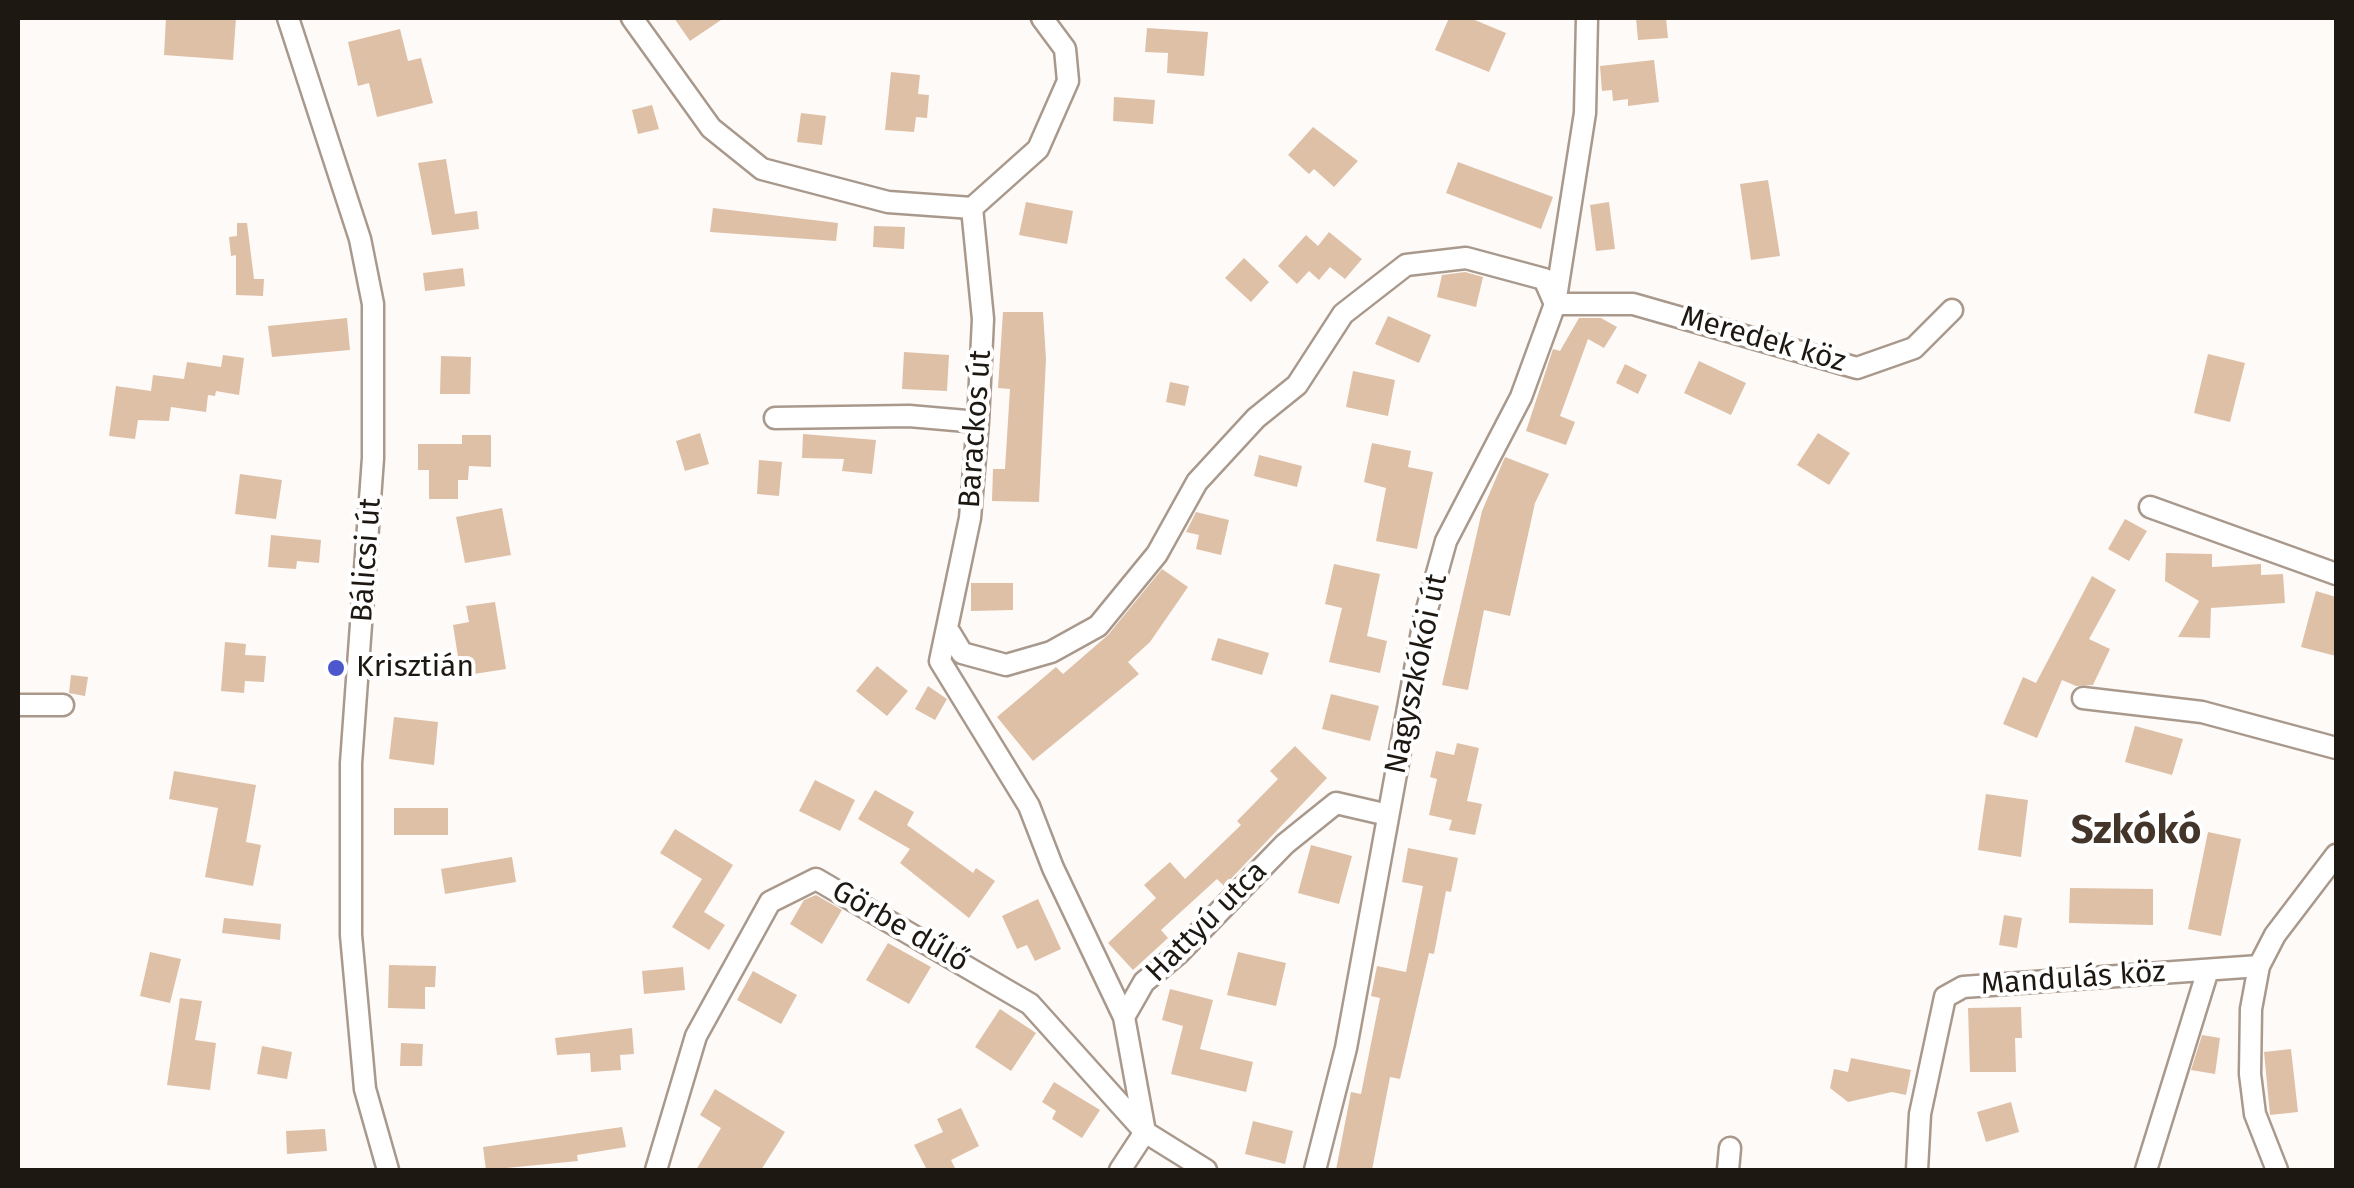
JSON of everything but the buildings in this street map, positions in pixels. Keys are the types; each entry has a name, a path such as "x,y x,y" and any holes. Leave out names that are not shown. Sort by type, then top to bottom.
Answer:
{"street":[{"name":"Bálicsi út","path":"288,18 360,239 373,304 373,458 352,763 351,935 364,1089 388,1170"},
{"path":"632,18 710,128 762,168 888,202 972,208 1038,149 1068,80 1065,50 1042,18"},
{"name":"Nagyszkókói út","path":"1315,1170 1346,1048 1424,620 1446,541 1521,397 1555,304 1584,113 1587,18"},
{"name":"Barackos út","path":"972,208 983,319 978,422 970,518 950,601 950,632 940,661 1029,806 1053,868 1124,1016"},
{"path":"950,632 962,652 1006,665 1051,652 1098,626 1157,554 1197,482 1256,418 1298,385 1343,314 1406,264 1466,258 1544,279 1555,304"},
{"name":"Meredek köz","path":"1555,304 1633,304 1857,368 1914,348 1952,310"},
{"path":"775,418 908,416 978,422"},
{"path":"2150,507 2336,574"},
{"path":"2082,698 2202,712 2336,748"},
{"path":"18,706 62,705"},
{"name":"Hattyú utca","path":"1124,1016 1144,982 1179,953 1286,844 1336,803 1388,815"},
{"path":"2278,1170 2255,1114 2250,1074 2251,1009 2259,966 2275,935 2336,855"},
{"name":"Görbe dűlő","path":"656,1170 696,1036 770,902 816,879 1030,1004 1145,1132"},
{"name":"Mandulás köz","path":"1917,1170 1920,1114 1946,997 1963,986 2259,966"},
{"path":"2146,1170 2208,970"},
{"path":"1120,1170 1145,1132 1124,1016"},
{"path":"1145,1132 1206,1170"},
{"path":"1728,1170 1730,1148"}],"place":[{"name":"Krisztián","path":"336,668"}],"district":[{"name":"Szkókó","path":"2136,832"}]}
